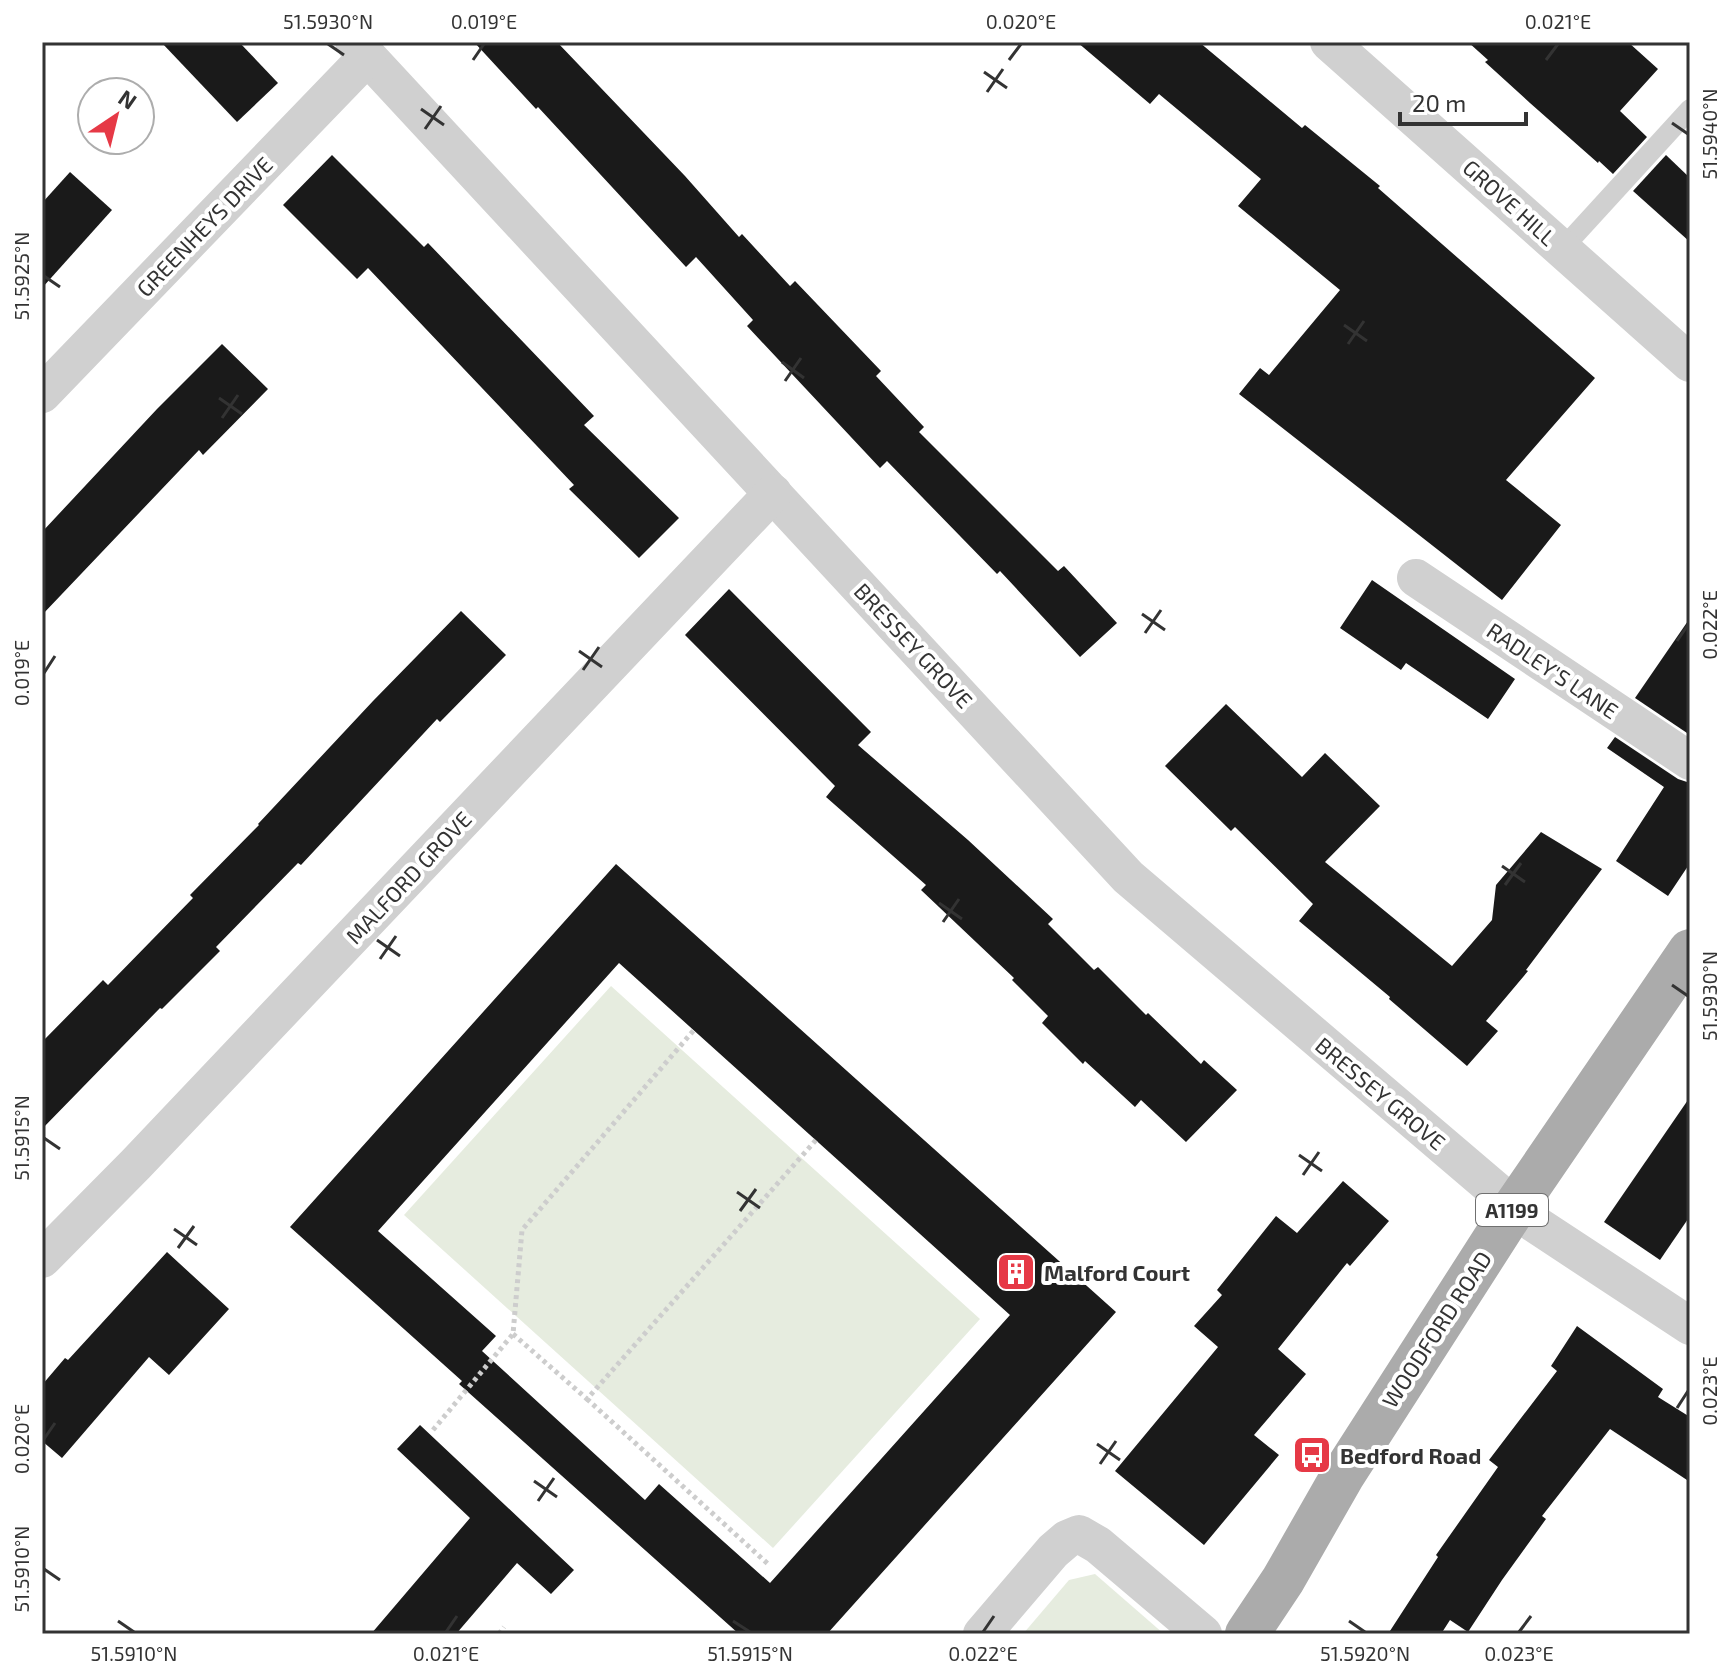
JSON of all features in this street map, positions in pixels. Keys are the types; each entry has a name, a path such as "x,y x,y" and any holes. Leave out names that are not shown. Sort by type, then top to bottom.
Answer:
{"main road":[{"name":"WOODFORD ROAD","path":"1260,1629 1343,1475 1515,1207 1690,951"}],"street":[{"name":"GROVE HILL","path":"1329,42 1690,363"},
{"name":"GREENHEYS DRIVE","path":"42,394 360,50"},
{"name":"BRESSEY GROVE","path":"360,50 1128,877 1535,1224 1690,1326"},
{"name":"MALFORD GROVE","path":"42,1259 136,1164 773,493"},
{"name":"RADLEY'S LANE","path":"1416,578 1690,761"},
{"path":"982,1634 1053,1551 1079,1534 1098,1545 1203,1634"}],"lane":[{"path":"1562,249 1690,109"}],"path":[{"path":"433,1430 513,1334 522,1230 694,1030"},
{"path":"587,1399 816,1140"},
{"path":"513,1334 768,1564"},
{"path":"499,1634 504,1627"}],"shaded area":[{"path":"611,986 980,1319 773,1548 404,1215"},
{"path":"1095,1574 1164,1634 1023,1634 1069,1580"}],"building":[{"path":"161,42 239,42 278,83 237,122"},
{"path":"474,42 557,42 739,237 742,234 790,286 795,281 881,371 876,376 924,427 919,432 1058,571 1064,566 1117,623 1080,657 1000,571 997,574 887,461 880,468 747,326 753,320 696,257 686,267"},
{"path":"1077,42 1199,42 1302,128 1305,125 1380,186 1378,188 1595,378 1506,480 1561,525 1502,600 1239,394 1260,368 1269,375 1340,290 1238,206 1261,179 1159,94 1150,104"},
{"path":"1468,42 1628,42 1658,69 1620,111 1647,137 1613,174 1530,103"},
{"path":"332,155 424,247 428,243 594,416 584,425 679,518 639,558 569,489 574,485 368,268 357,279 283,205"},
{"path":"1666,155 1690,178 1690,242 1633,191"},
{"path":"70,172 112,210 42,288 42,203"},
{"path":"222,344 268,389 203,455 199,450 42,615 42,532"},
{"path":"1372,580 1515,679 1488,719 1406,663 1401,670 1340,628"},
{"path":"729,589 871,732 858,745 1053,919 1048,924 1094,970 1098,967 1201,1064 1204,1060 1237,1090 1186,1142 1141,1100 1135,1107 1085,1061 1083,1064 1042,1023 1048,1016 1012,980 1014,978 921,890 926,885 826,797 835,786 685,635"},
{"path":"461,611 506,655 440,722 437,719 301,865 298,863 216,947 220,951 42,1129 42,1042 103,980 108,985 193,898 190,895"},
{"path":"1690,618 1690,735 1635,698"},
{"path":"1226,704 1302,777 1325,753 1380,806 1325,862 1452,966 1492,920 1496,885 1541,832 1602,869 1528,971 1486,1021 1498,1031 1467,1066 1299,921 1313,904 1235,827 1231,831 1165,766"},
{"path":"1615,737 1678,779 1690,783 1690,863 1668,896 1616,861 1664,787 1607,748"},
{"name":"Malford Court","path":"616,864 1116,1312 827,1634 739,1634 459,1384 462,1381 290,1227","holes":["619,963 1010,1315 770,1583 659,1484 645,1500 482,1351 496,1336 378,1231"]},
{"path":"1690,1097 1690,1216 1660,1260 1604,1222"},
{"path":"1343,1181 1389,1221 1350,1266 1347,1263 1278,1349 1306,1374 1254,1435 1279,1455 1204,1545 1115,1471 1218,1347 1194,1326 1222,1295 1217,1290 1276,1216 1297,1233"},
{"path":"167,1252 229,1309 169,1375 149,1357 62,1458 42,1441 42,1385"},
{"path":"1577,1326 1663,1389 1658,1397 1690,1417 1690,1482 1610,1429 1542,1516 1546,1519 1468,1632 1450,1620 1441,1634 1388,1634 1438,1557 1436,1555 1498,1467 1489,1460 1557,1371 1551,1366"},
{"path":"420,1425 574,1570 551,1594 517,1563 456,1634 371,1634 470,1518 397,1449"}],"place":[{"name":"Malford Court","path":"1016,1272"},
{"name":"Bedford Road","path":"1312,1455"}]}
